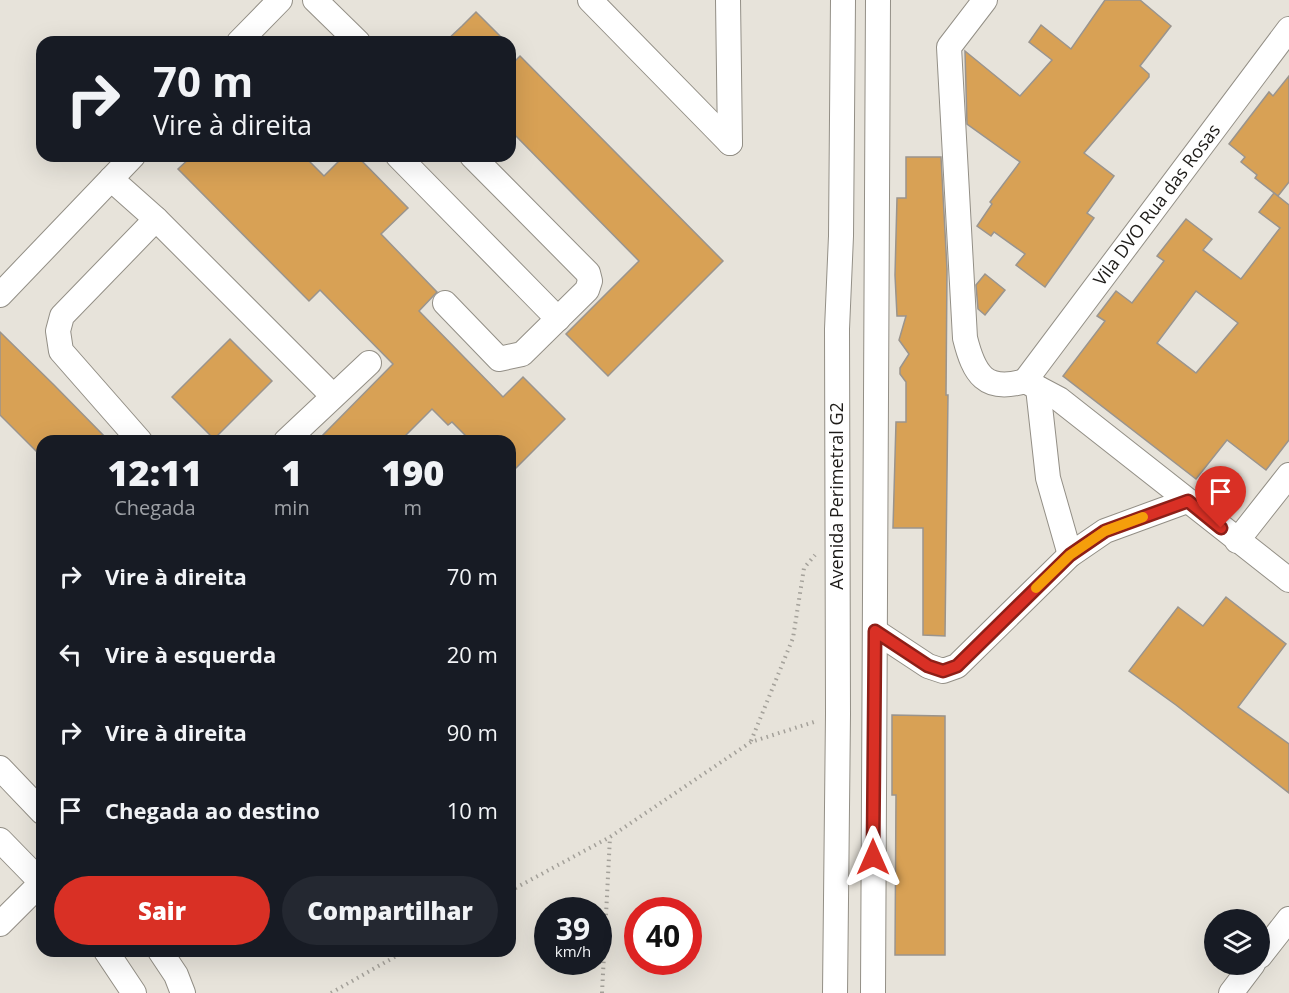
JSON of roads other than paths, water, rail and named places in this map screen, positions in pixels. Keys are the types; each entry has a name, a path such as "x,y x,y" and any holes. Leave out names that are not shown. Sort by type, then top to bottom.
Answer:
{"street":[{"path":"245,36 280,0"},
{"path":"315,0 342,36"},
{"path":"601,4 730,143 729,0"},
{"name":"Avenida Perimetral G2","path":"835,993 838,714 837,328 841,236 843,0"},
{"path":"850,993 854,0"},
{"path":"873,993 878,0"},
{"path":"985,0 950,47 965,339 974,369 983,379 996,385 1032,385 1059,399 1289,580"},
{"name":"Vila DVO Rua das Rosas","path":"1032,385 1289,29"},
{"path":"0,295 127,162"},
{"path":"404,162 558,318"},
{"path":"446,303 499,359 522,354 587,290 590,281 588,273 478,162"},
{"path":"111,179 156,219 333,396"},
{"path":"135,435 61,351 58,331 62,316 156,219"},
{"path":"292,435 369,363"},
{"path":"1032,385 1048,478 1070,555"},
{"path":"1237,541 1289,475"},
{"path":"875,631 928,666 943,671 957,666 1070,555 1105,531 1188,501"},
{"path":"0,768 36,806"},
{"path":"0,840 36,877"},
{"path":"0,924 36,889"},
{"path":"1270,943 1289,919"},
{"path":"110,957 134,993"},
{"path":"164,957 176,975 183,993"},
{"path":"1231,993 1245,975"}]}
